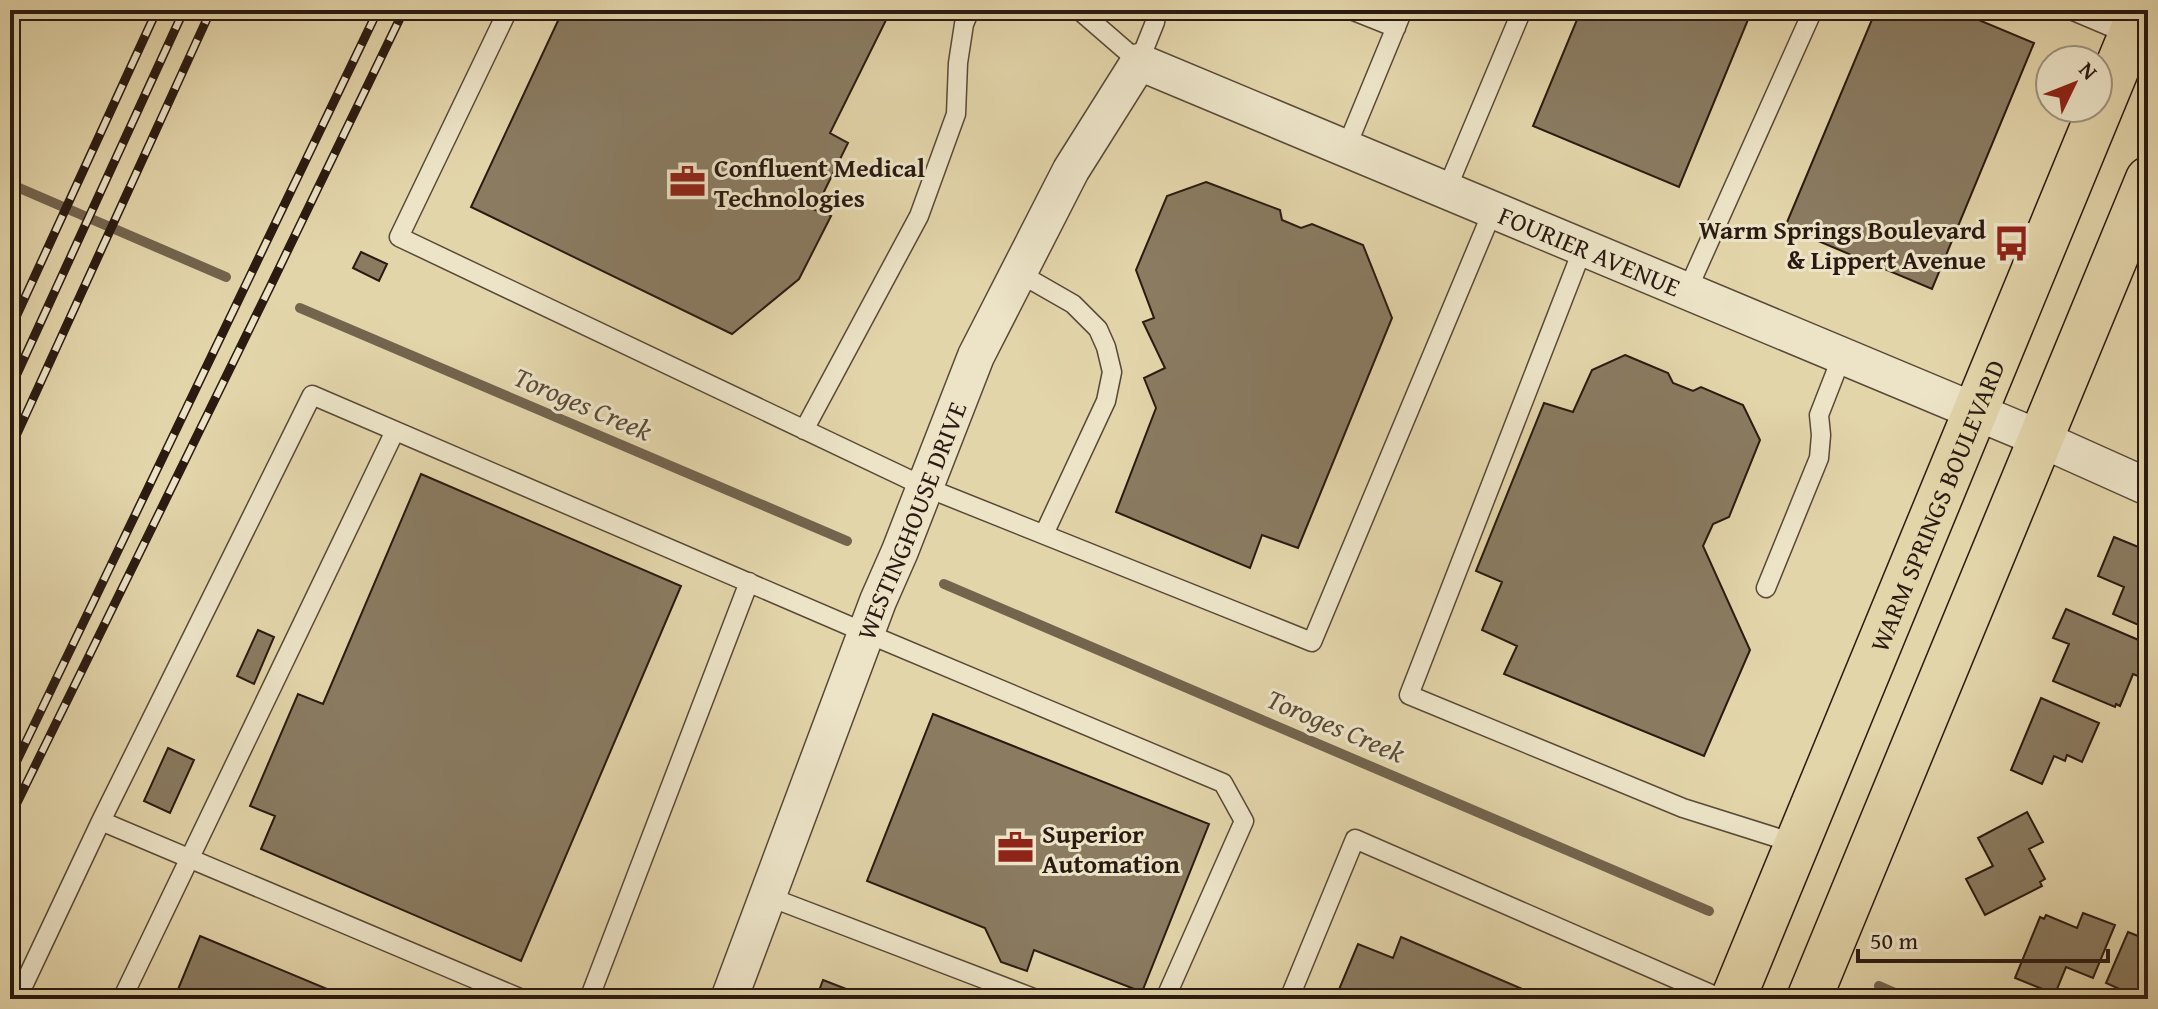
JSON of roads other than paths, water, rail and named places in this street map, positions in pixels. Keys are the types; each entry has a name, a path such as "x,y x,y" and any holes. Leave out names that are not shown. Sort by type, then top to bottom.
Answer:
{"main road":[{"name":"WARM SPRINGS BOULEVARD","path":"1733,999 2136,23"},
{"path":"1809,999 2148,179"}],"street":[{"name":"FOURIER AVENUE","path":"1139,62 2041,439 2148,487"},
{"name":"WESTINGHOUSE DRIVE","path":"729,999 866,633 976,356 1071,170 1139,62"}],"lane":[{"path":"10,11 17,10"},
{"path":"508,10 399,237 925,487 1312,642 1493,210"},
{"path":"804,430 919,216 956,114 958,63 964,24 970,10"},
{"path":"1079,10 1139,62 1157,10"},
{"path":"1351,10 1396,28"},
{"path":"1346,148 1403,10"},
{"path":"1446,191 1522,10"},
{"path":"1687,291 1813,10"},
{"path":"2071,10 2136,23"},
{"path":"1583,248 1409,695 1683,808 1797,844"},
{"path":"1019,273 1073,304 1098,329 1112,372 1106,401 1044,534"},
{"path":"1766,588 1819,458 1819,415 1842,356"},
{"path":"17,999 101,821 312,395 1223,783 1244,821 1165,999"},
{"path":"122,999 395,431"},
{"path":"589,999 749,582"},
{"path":"101,821 522,999"},
{"path":"1289,999 1355,839 1722,999"},
{"path":"767,896 1036,999"}],"waterway":[{"name":"Toroges Creek","path":"10,184 226,277"},
{"name":"Toroges Creek","path":"300,308 847,541"},
{"name":"Toroges Creek","path":"944,584 1709,911"},
{"name":"Toroges Creek","path":"1879,986 1909,999"}],"railway":[{"path":"10,330 157,10"},
{"path":"10,389 184,10"},
{"path":"10,449 211,10"},
{"path":"10,775 378,10"},
{"path":"10,817 404,10"}],"place":[{"name":"Confluent Medical Technologies","path":"688,182"},
{"name":"Warm Springs Boulevard & Lippert Avenue","path":"2012,244"},
{"name":"Superior Automation","path":"1016,848"}]}
